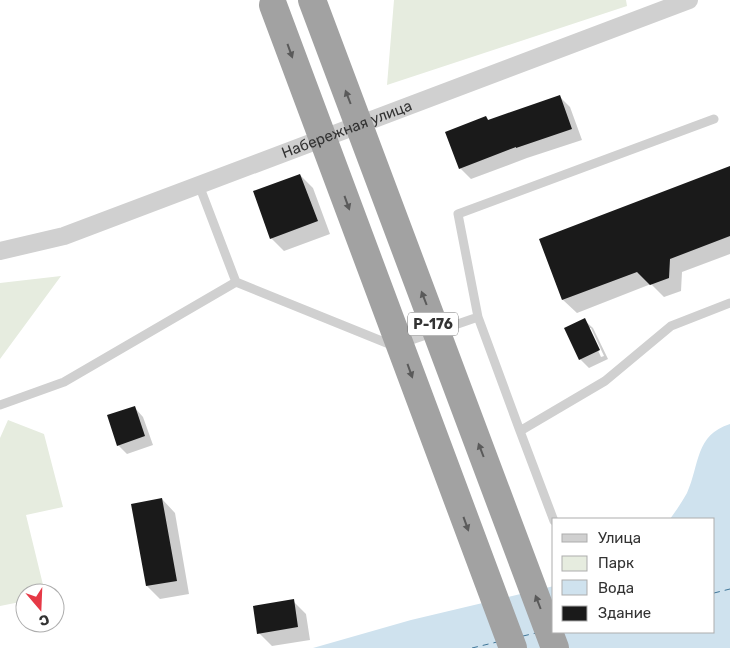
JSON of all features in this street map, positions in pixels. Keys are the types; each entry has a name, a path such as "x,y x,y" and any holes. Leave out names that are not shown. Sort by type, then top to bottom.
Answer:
{"highway":[{"name":"Р-176","path":"312,0 555,648"},
{"name":"Р-176","path":"273,5 513,648"}],"street":[{"name":"Набережная улица","path":"0,251 64,236 689,0"}],"lane":[{"path":"553,518 478,317 458,214 714,119"},
{"path":"199,185 236,282 394,346 478,317"},
{"path":"0,405 64,382 236,282"},
{"path":"520,431 605,382 671,326 730,303"}],"green space":[{"path":"394,0 626,0 627,6 387,85"},
{"path":"61,276 0,359 0,283"},
{"path":"8,420 44,434 63,507 26,515 43,583 15,583 15,603 0,606 0,438"}],"water":[{"path":"730,424 730,648 313,648 411,620 552,586 552,633 715,633 715,518 671,518 687,493 704,443 710,435"}],"building":[{"path":"560,95 572,129 516,147 459,169 445,132 486,116 488,120"},
{"path":"730,166 730,236 670,259 669,278 650,285 637,272 562,300 539,239"},
{"path":"300,174 318,221 270,239 253,191"},
{"path":"585,318 600,350 579,360 564,328"},
{"path":"135,406 145,436 117,446 107,415"},
{"path":"162,498 177,581 146,586 131,504"},
{"path":"294,599 298,627 257,634 253,606"}],"ferry route":[{"path":"715,593 730,589"},
{"path":"523,636 536,633"},
{"path":"472,648 497,642"}]}
